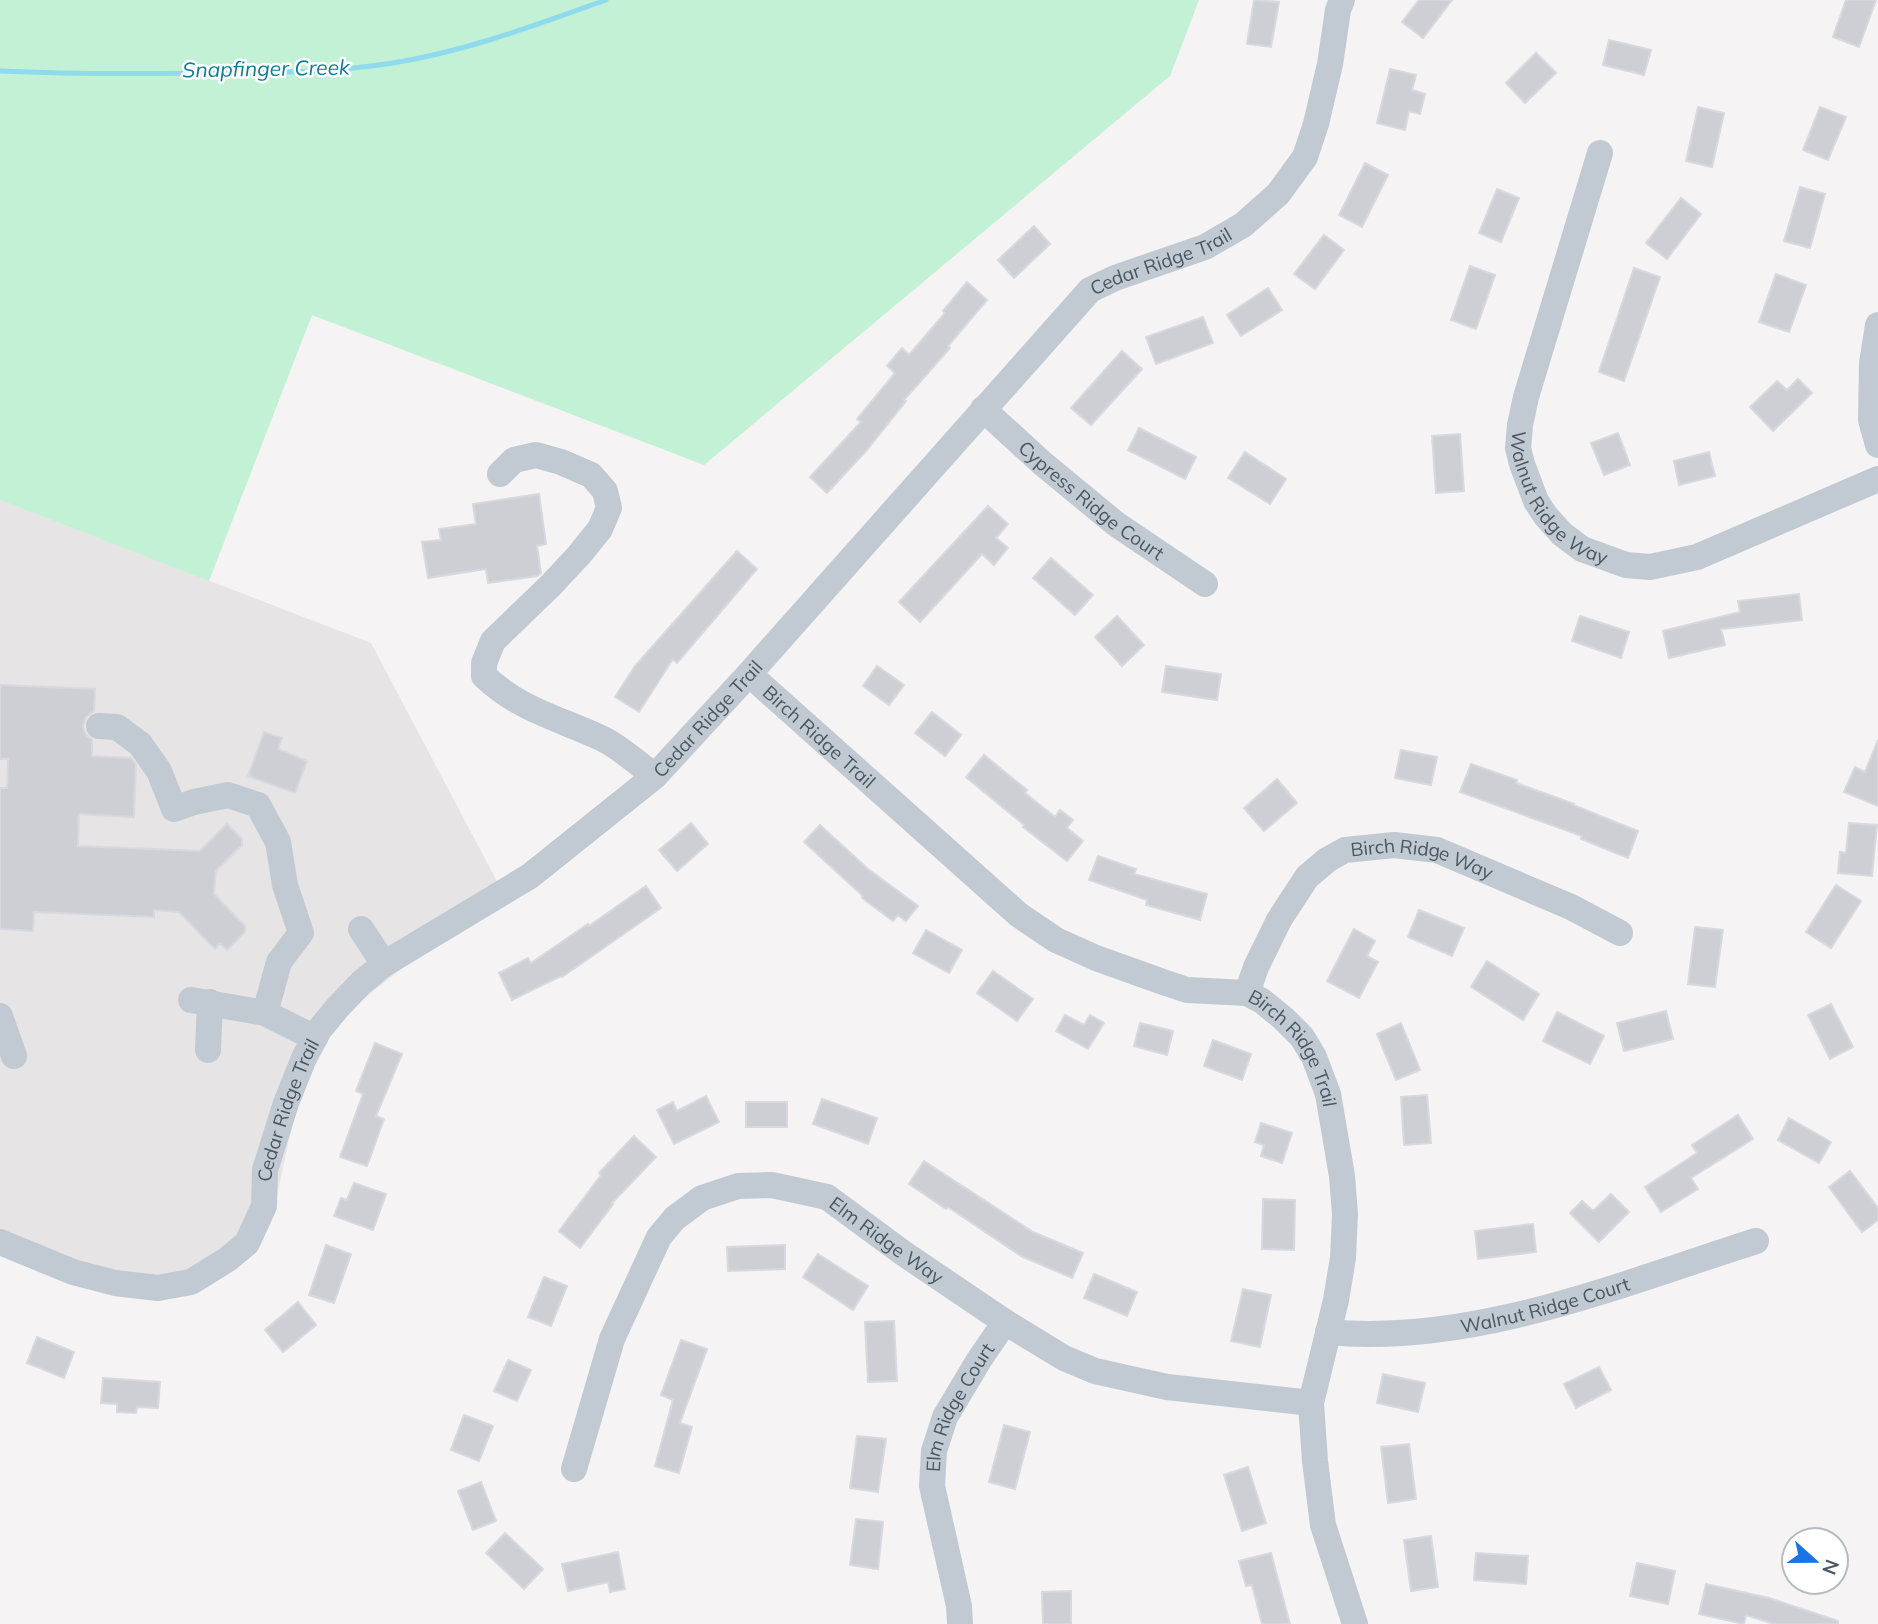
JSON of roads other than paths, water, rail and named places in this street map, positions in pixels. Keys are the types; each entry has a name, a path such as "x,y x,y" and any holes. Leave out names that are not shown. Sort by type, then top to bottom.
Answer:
{"street":[{"name":"Cedar Ridge Trail","path":"0,1242 73,1272 115,1283 158,1288 191,1282 247,1244 264,1206 265,1170 286,1102 319,1030 338,1007 384,964 530,876 655,776 1090,290 1115,278 1205,247 1243,225 1278,194 1305,157 1309,146 1330,64 1342,0"},
{"name":"Walnut Ridge Way","path":"1600,152 1526,397 1520,425 1518,447 1522,464 1536,501 1545,515 1562,534 1582,549 1626,565 1650,567 1697,557 1878,479"},
{"path":"1878,325 1872,363 1871,420 1878,445"},
{"name":"Cypress Ridge Court","path":"983,409 1042,463 1116,524 1205,584"},
{"path":"500,474 514,460 536,455 561,462 591,475 605,491 608,508 600,529 579,555 493,640 484,663 484,676 500,691 545,716 603,739 655,776"},
{"name":"Birch Ridge Trail","path":"749,674 1018,915 1056,940 1096,958 1187,990 1247,993 1262,1001 1302,1037 1314,1057 1328,1094 1342,1176 1345,1214 1343,1258 1336,1300 1311,1403 1323,1525 1354,1624"},
{"path":"99,726 117,727 140,744 159,771 174,809 228,795 258,804 278,842 285,885 301,933 279,962 265,1013"},
{"name":"Birch Ridge Way","path":"1247,993 1256,967 1279,920 1307,877 1327,860 1345,850 1394,845 1437,850 1571,907 1620,933"},
{"path":"361,929 384,964"},
{"path":"208,1050 201,1001 265,1013 315,1038"},
{"path":"2,1006 14,1056"},
{"name":"Elm Ridge Way","path":"574,1469 612,1339 659,1237 675,1218 702,1198 738,1186 772,1185 827,1196 1005,1322 1064,1358 1094,1371 1167,1387 1311,1403"},
{"name":"Walnut Ridge Court","path":"1328,1332 1391,1334 1461,1326 1545,1309 1756,1241"},
{"name":"Elm Ridge Court","path":"960,1624 959,1605 932,1486 934,1451 945,1417 1005,1322"}],"waterway":[{"name":"Snapfinger Creek","path":"0,71 101,74 250,73 321,71 369,66 421,58 474,44 606,0"}]}
